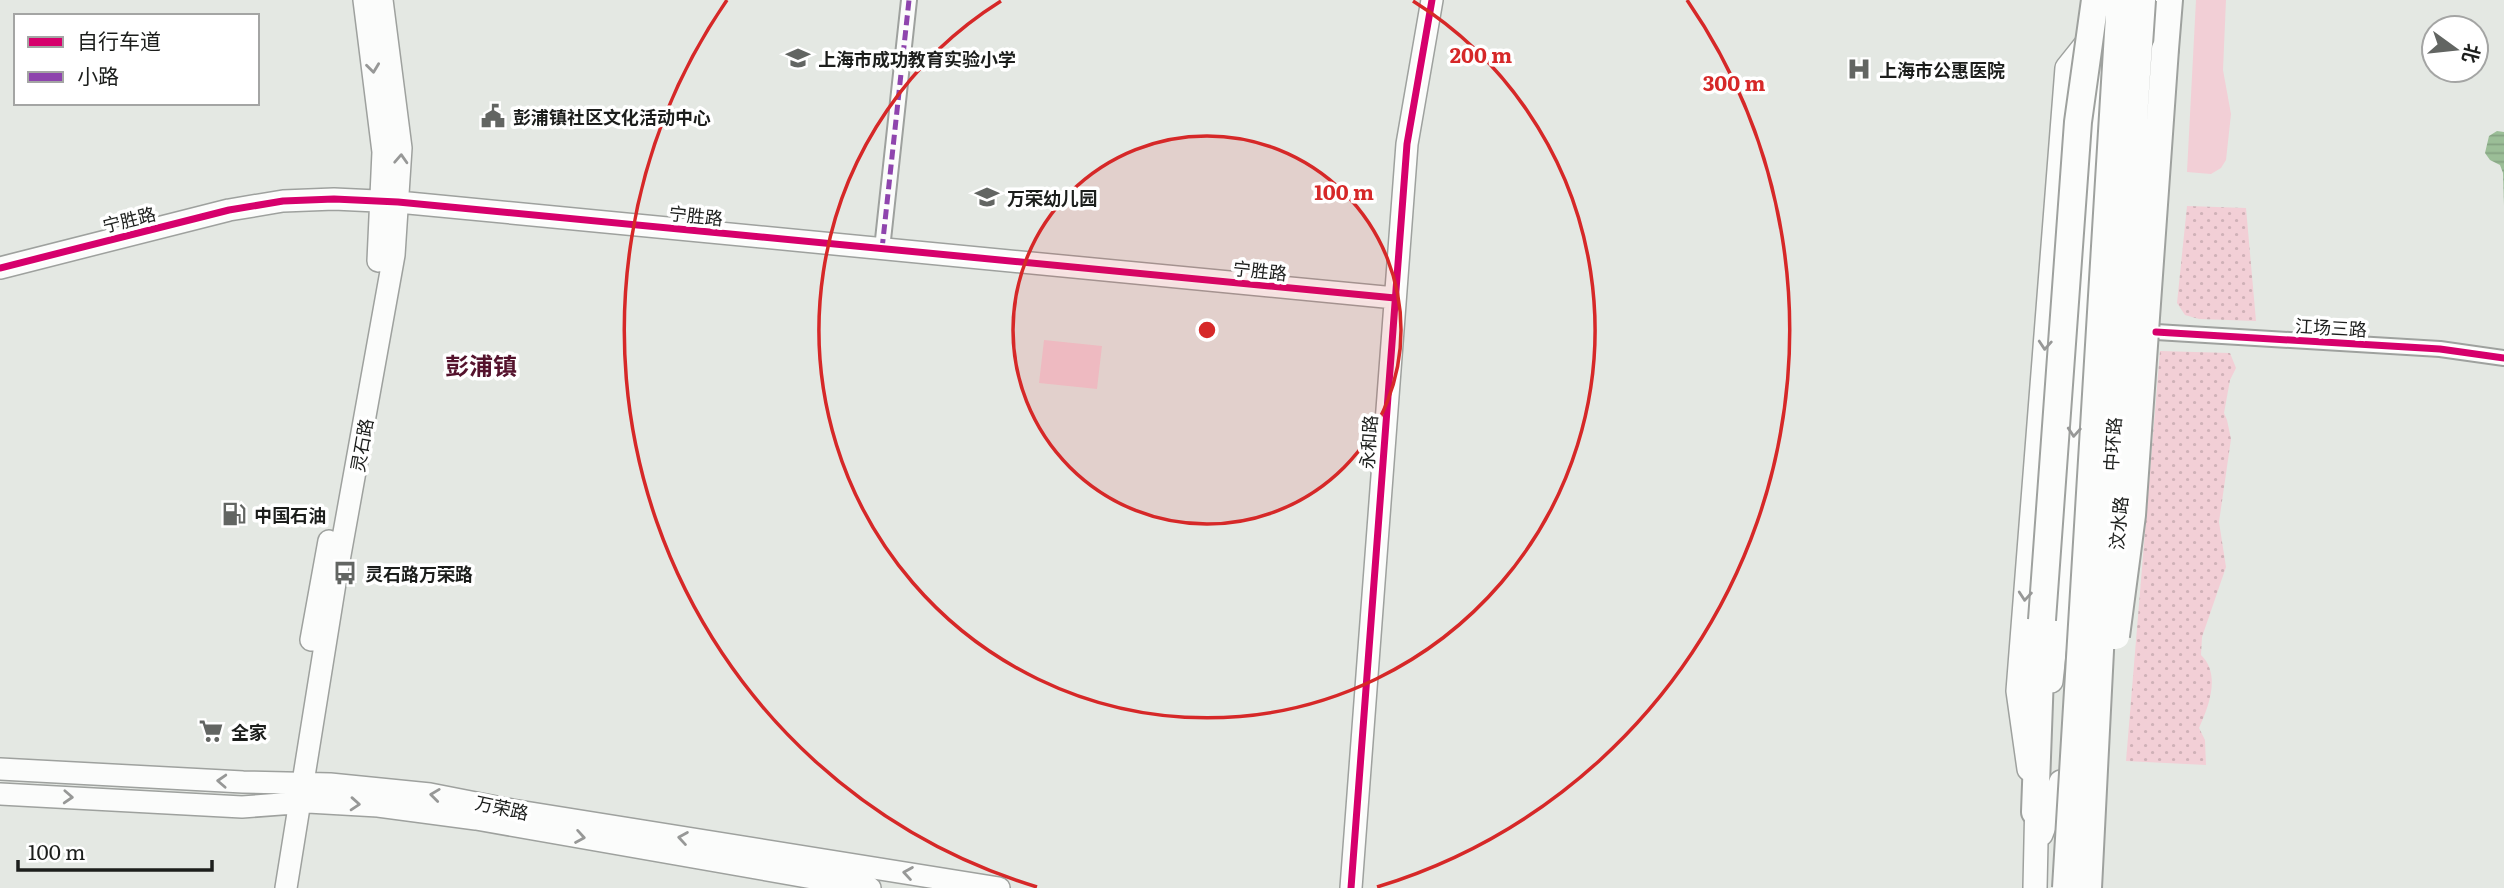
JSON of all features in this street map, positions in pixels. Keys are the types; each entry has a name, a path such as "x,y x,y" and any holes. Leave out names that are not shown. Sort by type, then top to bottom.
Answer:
{"highway":[{"path":"2094,769 2115,645 2132,515 2159,51 2169,0"},
{"path":"2035,812 2042,620 2078,122 2124,3"},
{"name":"中环路","path":"2088,888 2106,532 2124,3"},
{"name":"中环路","path":"2066,888 2124,3"}],"main road":[{"name":"灵石路","path":"275,888 394,255 390,202 364,0"},
{"name":"灵石路","path":"382,0 401,148 390,202"},
{"name":"永和路","path":"1351,888 1410,116 1432,0"},
{"path":"2134,355 2155,332 2179,0"},
{"path":"2124,3 2159,51"},
{"path":"2035,812 2124,3"},
{"path":"2035,888 2035,812 2018,691 2067,68 2124,3"},
{"path":"2054,888 2109,243 2124,3"},
{"path":"2078,888 2124,3"},
{"name":"汶水路","path":"2095,888 2098,745 2159,51"},
{"name":"宁胜路","path":"0,268 229,210 283,201 334,199 390,202 1395,298"},
{"path":"2028,562 2067,520"},
{"name":"万荣路","path":"0,769 294,793 454,797 512,810 999,888"},
{"path":"2037,846 2061,782"},
{"name":"灵石路","path":"286,888 294,793"},
{"name":"万荣路","path":"0,794 242,807 294,793 328,802 427,812 870,888"},
{"path":"2081,845 2097,814"}],"street":[{"path":"881,249 909,0"},
{"name":"江场三路","path":"2155,332 2440,349 2504,358"}],"shaded area":[{"path":"2196,0 2226,0 2223,70 2231,114 2226,160 2221,168 2211,174 2187,172"},
{"path":"2497,131 2504,132 2504,206 2503,173 2500,165 2490,160 2485,153 2489,136"},
{"path":"2187,206 2246,208 2256,321 2199,319 2185,315 2177,303"},
{"path":"1044,340 1102,346 1097,389 1039,383"},
{"path":"2160,351 2230,353 2236,368 2230,380 2224,413 2231,439 2219,522 2226,567 2202,637 2201,655 2211,671 2212,681 2209,700 2199,728 2205,740 2206,765 2126,761"}],"marked path":[{"path":"882,249 909,0"}],"cycle path":[{"path":"1351,888 1407,144 1432,0"},
{"path":"0,268 229,210 283,201 334,199 398,202 1395,298"},
{"path":"2156,332 2440,349 2504,358"}],"place":[{"name":"上海市成功教育实验小学","path":"798,58"},
{"name":"上海市公惠医院","path":"1859,69"},
{"name":"彭浦镇社区文化活动中心","path":"493,116"},
{"name":"万荣幼儿园","path":"987,197"},
{"name":"中国石油","path":"234,514"},
{"name":"灵石路万荣路","path":"345,573"},
{"name":"全家","path":"211,731"}],"district":[{"name":"彭浦镇","path":"481,364"}]}
